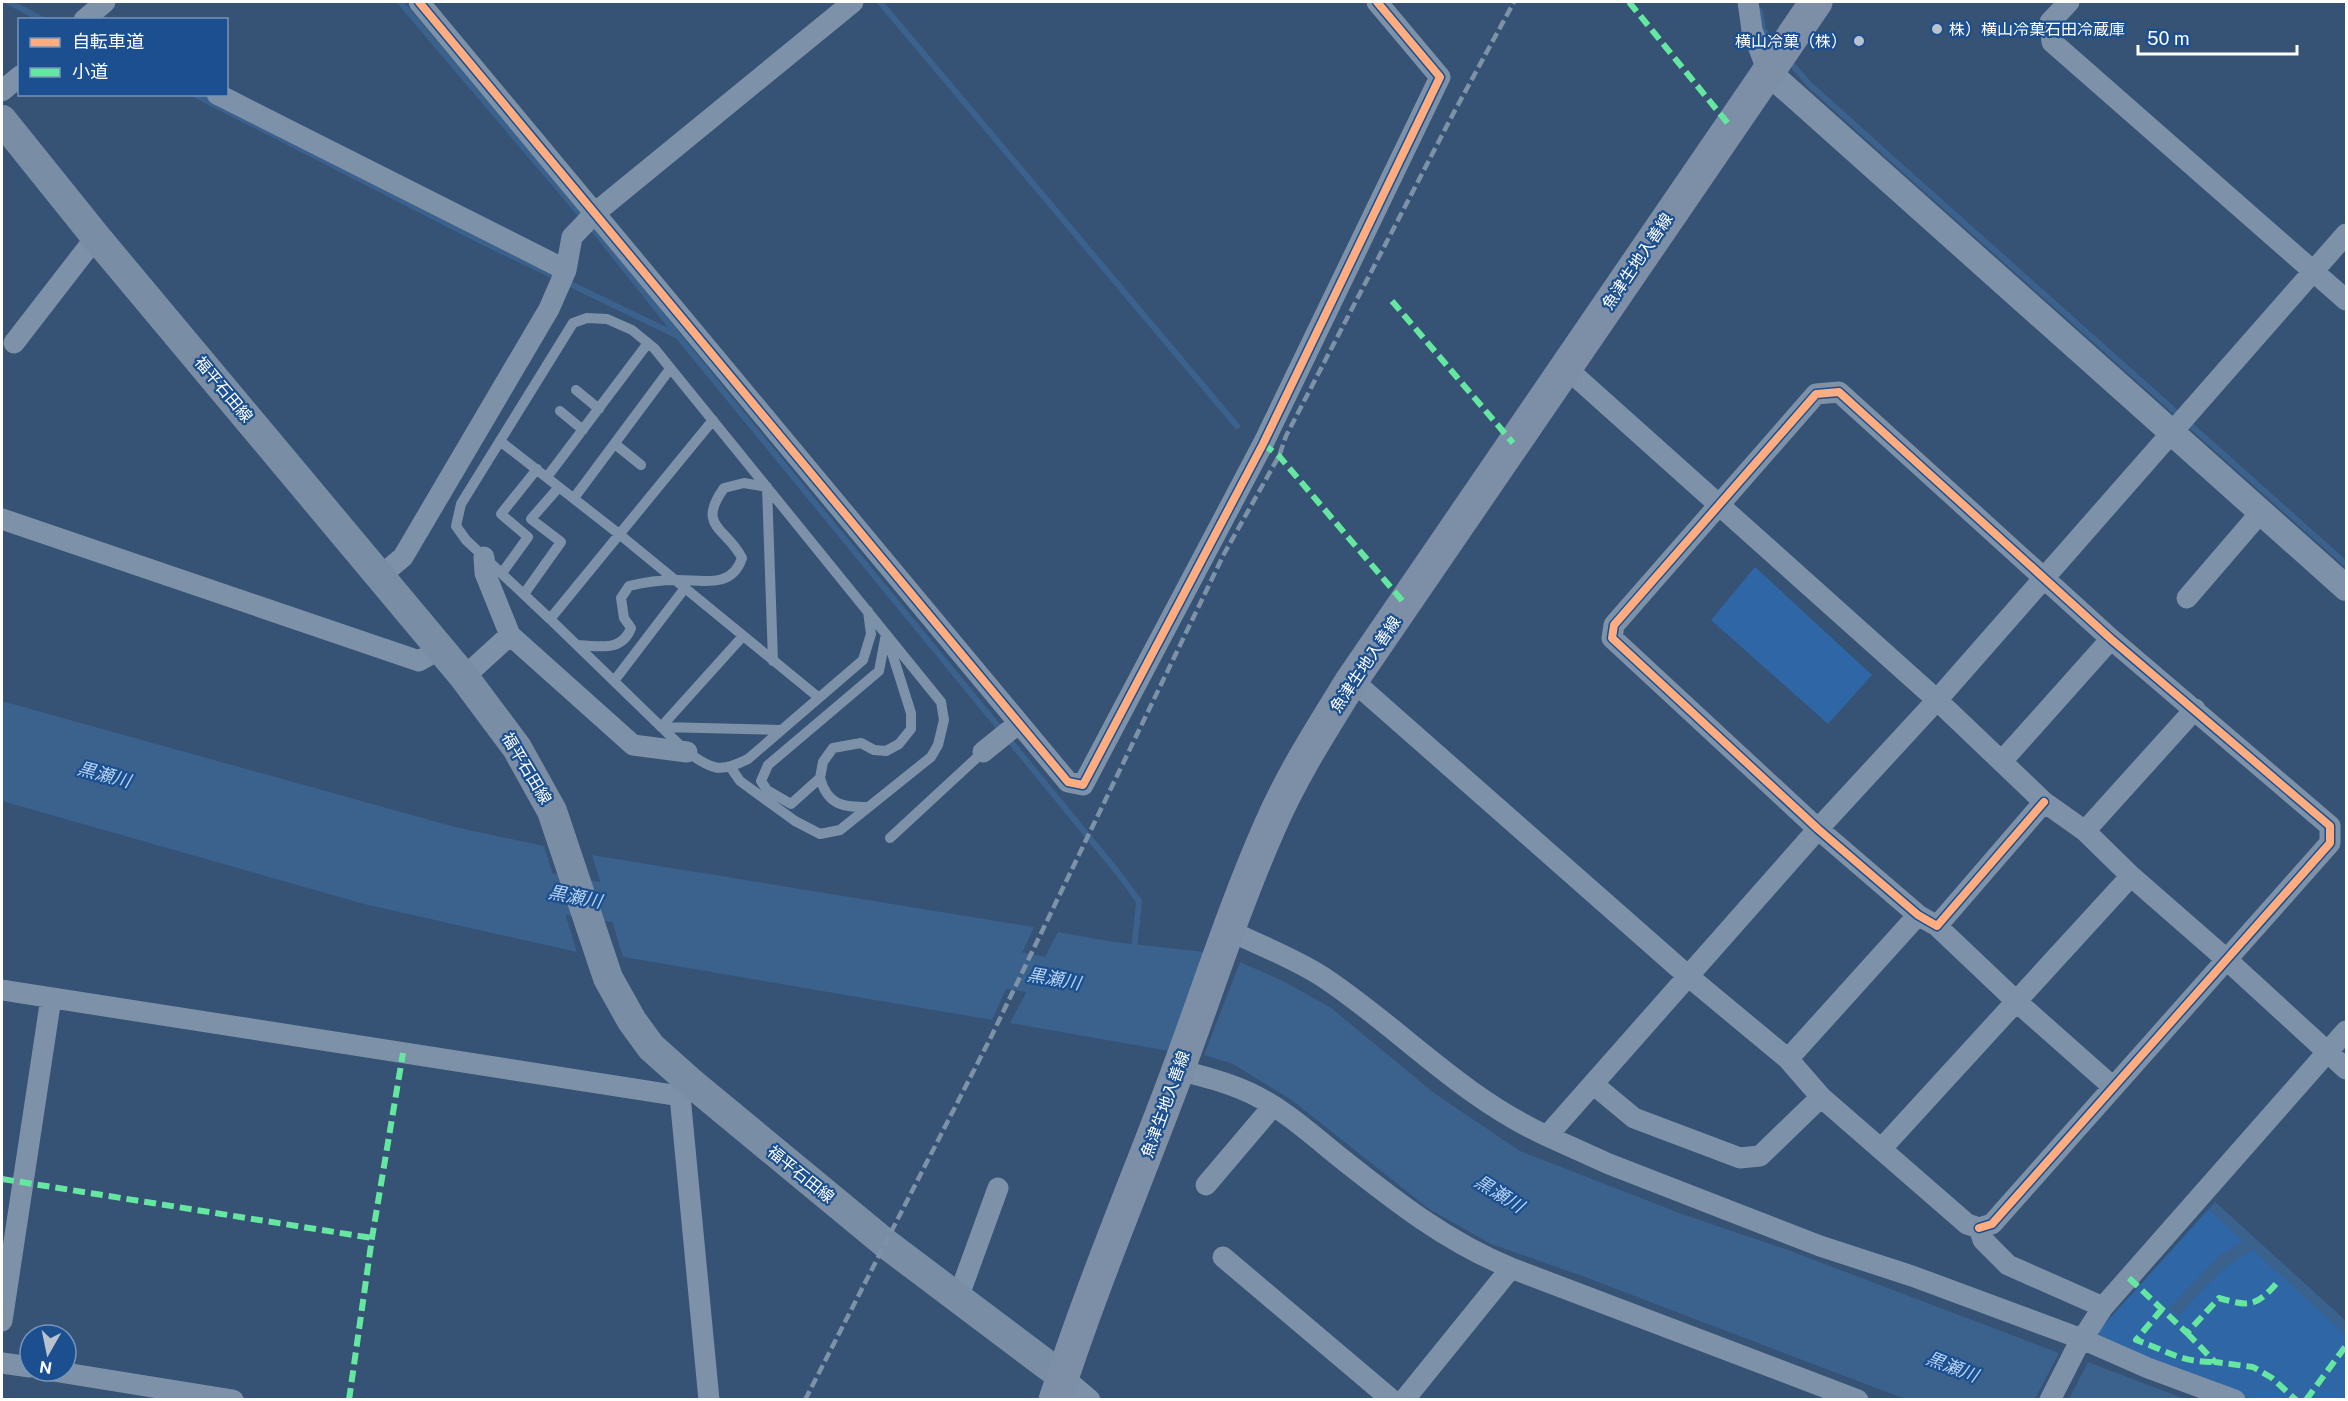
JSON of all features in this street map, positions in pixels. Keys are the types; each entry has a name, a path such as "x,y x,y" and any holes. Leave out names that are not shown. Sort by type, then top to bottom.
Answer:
{"main road":[{"name":"魚津生地入善線","path":"1059,1388 1180,1064 1224,939 1270,824 1306,757 1352,680 1816,2"},
{"name":"福平石田線","path":"2,120 96,237 464,677 517,748 552,811 608,978 632,1021 684,1089 958,1298 1059,1388"}],"street":[{"path":"86,18 105,2"},
{"path":"419,2 1068,782 1083,785 1263,444 1440,77 1377,2"},
{"path":"379,577 403,557 549,309 566,270 572,237 596,213 852,2"},
{"path":"1748,2 1752,30 1768,72 2346,588"},
{"path":"2069,2 2050,22 2052,42 2346,300"},
{"path":"2,91 18,78"},
{"path":"222,96 566,270"},
{"path":"1547,1136 1818,829 2173,434 2346,234"},
{"path":"14,342 96,237"},
{"path":"1565,367 1936,700 2044,802 2085,831 2131,876 2346,1069"},
{"path":"1352,680 1688,976 1788,1059 1821,1097 1967,1224 1979,1228 1992,1224 2330,843 2330,826 2111,639 1839,392 1816,394 1614,626 1612,638 1818,829 1918,915 1937,926 2017,1002 2113,1087"},
{"path":"2187,598 2261,512"},
{"path":"2,519 419,661 440,649"},
{"path":"484,557 485,573 510,635 633,745 687,752"},
{"path":"464,677 510,635"},
{"path":"2002,761 2111,639"},
{"path":"2085,831 2195,709"},
{"path":"983,752 1019,723"},
{"path":"1937,926 2044,802"},
{"path":"1882,1148 2131,876"},
{"path":"1788,1059 1918,915"},
{"path":"1224,939 1322,976 1450,1076 1514,1121 1610,1164 1820,1246 1912,1276 2079,1344 2235,1400"},
{"path":"2,990 684,1089 709,1400"},
{"path":"2,1321 51,998"},
{"path":"2050,1400 2079,1344 2103,1307 2346,1031"},
{"path":"1180,1064 1250,1092 1287,1114 1416,1217 1443,1235 1511,1268 1858,1400"},
{"path":"1593,1084 1634,1118 1740,1158 1760,1156 1821,1097"},
{"path":"1206,1185 1273,1106"},
{"path":"958,1298 998,1188"},
{"path":"1979,1228 1983,1240 2008,1265 2103,1307"},
{"path":"1223,1257 1392,1400"},
{"path":"1404,1400 1511,1268"},
{"path":"2,1363 18,1365"},
{"path":"78,1376 169,1394 233,1400"},
{"path":"1059,1388 1090,1400"}],"lane":[{"path":"730,768 740,781 795,821 820,834 840,830 931,757 938,745 944,720 941,702 868,611 767,487 648,343 632,330 607,319 587,318 573,323 461,504 456,526 466,540 687,752 712,768 730,768 748,759 863,660 871,634 868,611"},
{"path":"547,477 648,343"},
{"path":"574,498 670,369"},
{"path":"576,390 599,409"},
{"path":"560,411 583,430"},
{"path":"550,619 712,420"},
{"path":"500,441 620,534 818,697"},
{"path":"615,444 641,465"},
{"path":"502,573 528,537 501,514 537,469"},
{"path":"578,645 605,646 627,639 632,628 624,618 621,598 629,586 676,580 713,582 728,577 738,570 742,558 736,546 717,528 711,515 715,501 724,488 744,483 767,487"},
{"path":"524,594 561,542 531,519 560,487"},
{"path":"767,487 773,661"},
{"path":"614,681 685,588"},
{"path":"820,778 791,804 768,790 760,781 768,765 879,671 886,634"},
{"path":"869,807 838,805 824,792 820,778 823,762 834,748 861,743 873,750 886,751 899,744 911,729 911,713 886,634"},
{"path":"661,727 743,636"},
{"path":"661,727 781,730"},
{"path":"890,838 983,752"}],"shaded area":[{"path":"1755,567 1872,675 1828,724 1711,620"},
{"path":"2215,1202 2346,1321 2346,1399 2251,1399 2097,1339 2101,1328"}],"water":[{"path":"2,701 455,827 544,846 577,952 364,904 2,801"},
{"path":"592,855 1034,927 992,1020 623,957"},
{"path":"1058,932 1114,942 1205,952 1169,1051 1010,1023"},
{"path":"1240,962 1281,980 1330,1007 1434,1093 1520,1151 1682,1214 1788,1250 2059,1353 2035,1399 1905,1399 1582,1276 1491,1244 1429,1209 1293,1101 1233,1064 1204,1055"},
{"path":"2215,1202 2346,1321 2346,1335 2253,1250 2221,1272 2178,1316 2168,1309 2221,1254 2243,1241 2209,1210"},
{"path":"2088,1362 2185,1399 2069,1399"}],"waterway":[{"path":"9,2 39,18"},
{"path":"400,2 598,235 676,333"},
{"path":"880,2 1237,426"},
{"path":"1760,11 1763,30 1775,44"},
{"path":"1787,59 1809,84 2346,564"},
{"path":"198,96 481,241 678,336 1119,874 1139,901 1134,950"},
{"name":"黒瀬川","path":"510,883 561,895 658,910"},
{"name":"黒瀬川","path":"965,962 1086,983"}],"railway":[{"path":"805,1400 992,1035 1224,554 1279,456 1286,436 1453,114 1514,2"}],"marked path":[{"path":"1629,2 1730,126"},
{"path":"1392,301 1513,443"},
{"path":"1263,444 1279,456 1405,604"},
{"path":"349,1400 372,1238 403,1053"},
{"path":"2,1179 372,1238"},
{"path":"2129,1278 2187,1333 2219,1298 2237,1303 2250,1303 2269,1292 2276,1284"},
{"path":"2162,1309 2136,1340 2183,1358 2215,1362"},
{"path":"2187,1333 2215,1362 2253,1367 2272,1378 2296,1400"},
{"path":"2306,1400 2345,1347"}],"cycle path":[{"path":"419,2 1068,782 1083,785 1263,444 1440,77 1377,2"},
{"path":"1979,1228 1992,1224 2330,843 2330,826 2111,639 1839,392 1816,394 1614,625 1612,638 1818,829 1918,915 1937,926 2044,802"}],"place":[{"name":"株）横山冷菓石田冷蔵庫","path":"1937,29"},
{"name":"横山冷菓（株）","path":"1859,41"}]}
